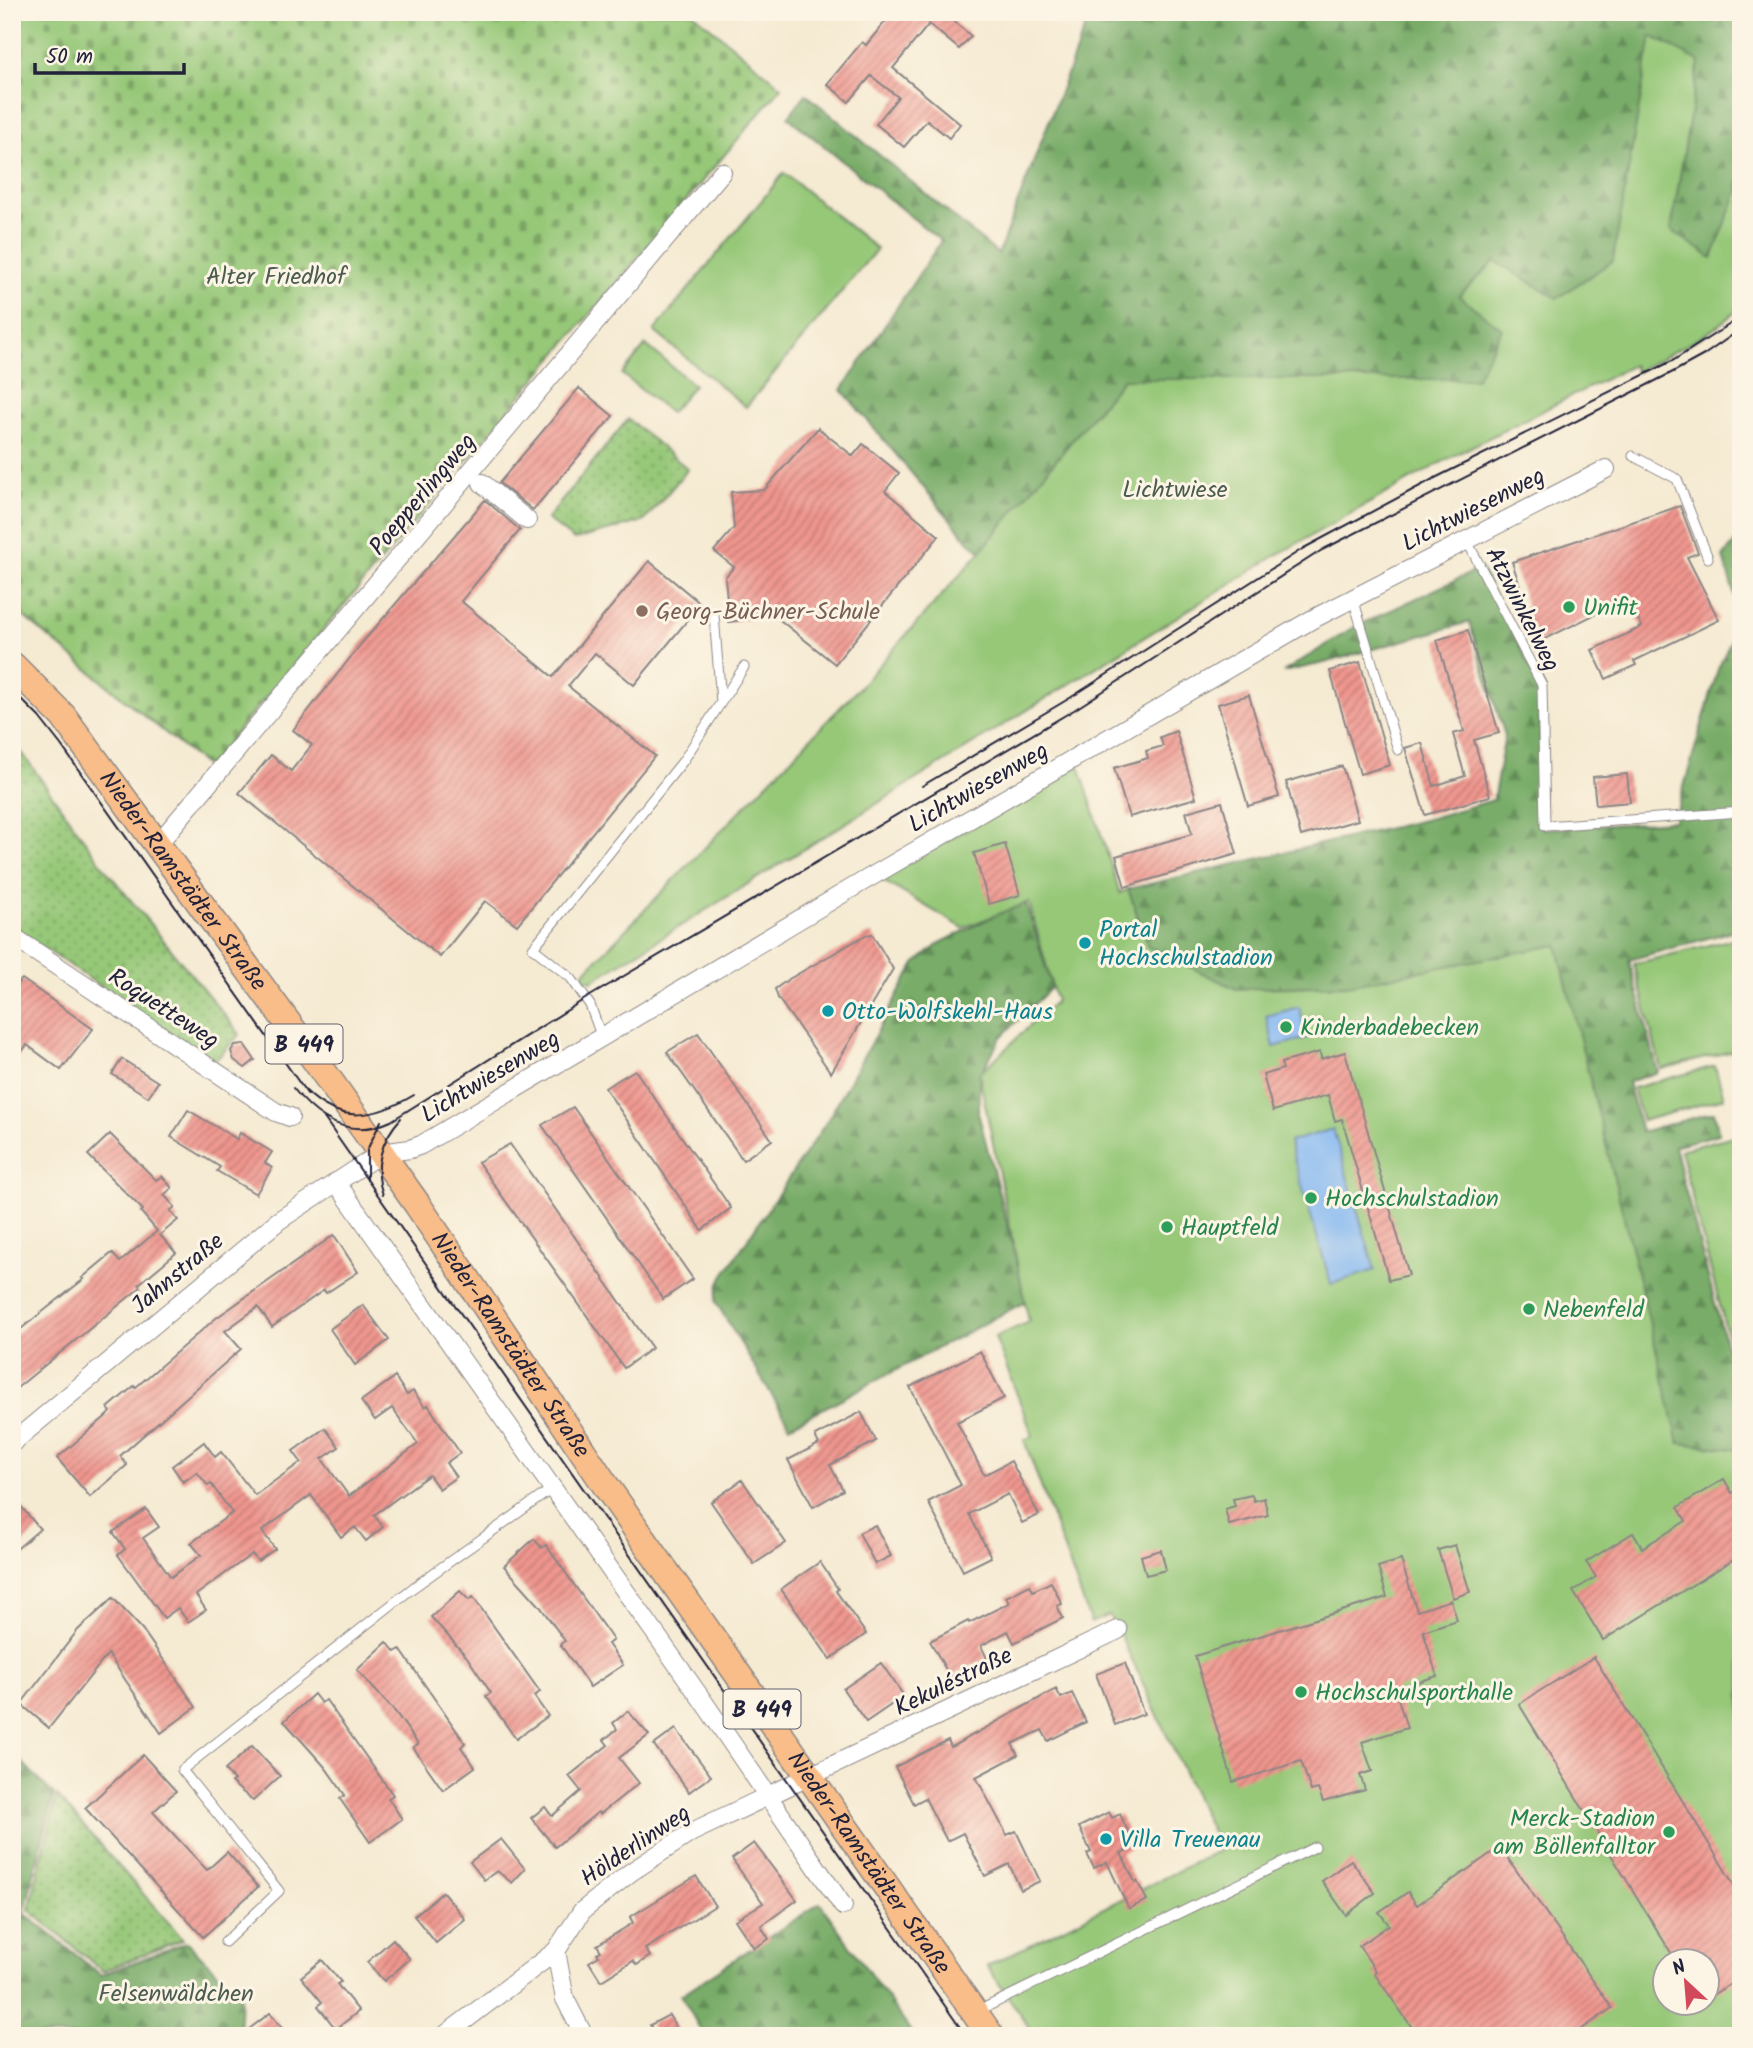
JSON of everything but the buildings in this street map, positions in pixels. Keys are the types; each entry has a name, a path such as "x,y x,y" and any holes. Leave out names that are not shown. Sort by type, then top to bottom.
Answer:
{"main road":[{"name":"Nieder-Ramstädter Straße","path":"12,665 64,716 381,1153 606,1486 990,2036"}],"street":[{"name":"Poepperlingweg","path":"157,845 476,479 722,172"},
{"name":"Lichtwiesenweg","path":"381,1153 421,1145 862,882 1352,597 1606,469"},
{"path":"476,479 527,520"},
{"name":"Roquetteweg","path":"15,943 276,1112 290,1117"},
{"name":"Jahnstraße","path":"12,1443 278,1221 381,1153"},
{"name":"Nieder-Ramstädter Straße","path":"337,1182 844,1906"},
{"name":"Kekuléstraße","path":"809,1777 1118,1630"},
{"name":"Hölderlinweg","path":"444,2036 555,1951 582,1911 631,1872 692,1832 809,1777"},
{"path":"555,1951 565,1999 584,2036"}],"lane":[{"path":"1633,456 1677,480 1708,558"},
{"name":"Atzwinkelweg","path":"1466,539 1542,685 1545,825 1741,812"},
{"path":"1352,597 1398,750"},
{"path":"714,615 721,702"},
{"path":"602,1038 590,1005 571,978 533,948 683,761 744,667"},
{"path":"225,1942 279,1891 182,1770 414,1587 553,1488"},
{"path":"974,2013 1315,1847"}],"green space":[{"name":"Alter Friedhof","path":"12,12 692,12 782,87 207,767 12,607"},
{"path":"1091,12 1741,12 1741,184 1712,259 1671,230 1699,61 1613,261 1557,298 1502,329 1476,379 1123,379 981,551 970,543 842,390 941,241 788,117 806,94 998,254"},
{"name":"Lichtwiese","path":"1651,36 1699,61 1671,230 1712,258 1741,184 1741,308 1708,333 1636,372 1633,365 1455,455 1275,556 592,981 579,978 858,689 981,551 1123,379 1476,379 1502,329 1459,296 1495,261 1557,298 1613,261"},
{"path":"784,173 877,249 746,407 654,331"},
{"path":"646,345 694,385 670,413 622,374"},
{"path":"628,419 688,469 644,521 574,540 547,519"},
{"path":"1741,535 1741,617 1723,557"},
{"path":"1481,568 1539,686 1543,829 1674,821 1718,669 1741,618 1741,941 1737,930 1629,960 1658,1072 1628,1082 1641,1132 1714,1112 1719,1134 1674,1146 1741,1403 1741,1466 1685,1466 1348,985 1236,989 1148,947 1128,889 1424,820 1493,800 1505,736 1469,622 1283,672 1355,627"},
{"path":"12,739 106,870 240,1034 213,1063 12,924"},
{"name":"Hochschulstadion","path":"1079,765 1120,893 1128,889 1148,947 1236,989 1348,985 1557,945 1679,1443 1741,1450 1741,2036 1035,2036 987,1966 1220,1850 1118,1630 1109,1615 1091,1623 1024,1440 1033,1436 995,1337 1029,1322 979,1074 1056,1001 1029,902 963,928 880,879"},
{"path":"1025,900 1052,987 1001,1037 980,1075 978,1112 1027,1301 790,1426 716,1302 719,1282 827,1121 915,964 940,943"},
{"path":"1737,938 1741,953 1741,1049 1661,1069 1634,964"},
{"path":"1715,1066 1724,1098 1642,1121 1633,1088"},
{"path":"1741,1134 1741,1388 1680,1150"},
{"name":"Felsenwäldchen","path":"12,1752 54,1795 24,1913 101,1975 187,1942 241,1997 239,2036 12,2036"},
{"path":"57,1796 183,1939 103,1971 29,1910"},
{"path":"820,1903 914,2036 704,2036 681,1995"}],"water":[{"name":"Kinderbadebecken","path":"1299,1007 1307,1038 1274,1047 1266,1016"},
{"path":"1333,1129 1375,1270 1331,1284 1289,1142"}],"tram line":[{"path":"922,786 1070,698 1304,548 1435,478 1674,360 1741,317"},
{"path":"293,1088 313,1109 336,1124 362,1128 391,1121 585,999 1074,710 1322,550 1673,372 1704,355 1741,329"},
{"path":"12,690 39,717 61,745 308,1095"},
{"path":"306,1091 332,1109 358,1114 386,1109 414,1095"},
{"path":"324,1118 966,2036"},
{"path":"383,1195 379,1174 381,1154 388,1135 401,1118"},
{"path":"367,1180 367,1150 381,1121"}],"place":[{"name":"Unifit","path":"1569,607"},
{"name":"Georg-Büchner-Schule","path":"642,611"},
{"name":"Portal Hochschulstadion","path":"1085,943"},
{"name":"Otto-Wolfskehl-Haus","path":"828,1011"},
{"name":"Kinderbadebecken","path":"1286,1027"},
{"name":"Hochschulstadion","path":"1311,1198"},
{"name":"Hauptfeld","path":"1167,1227"},
{"name":"Nebenfeld","path":"1529,1309"},
{"name":"Hochschulsporthalle","path":"1301,1692"},
{"name":"Merck-Stadion am Böllenfalltor","path":"1669,1832"},
{"name":"Villa Treuenau","path":"1106,1839"}]}
